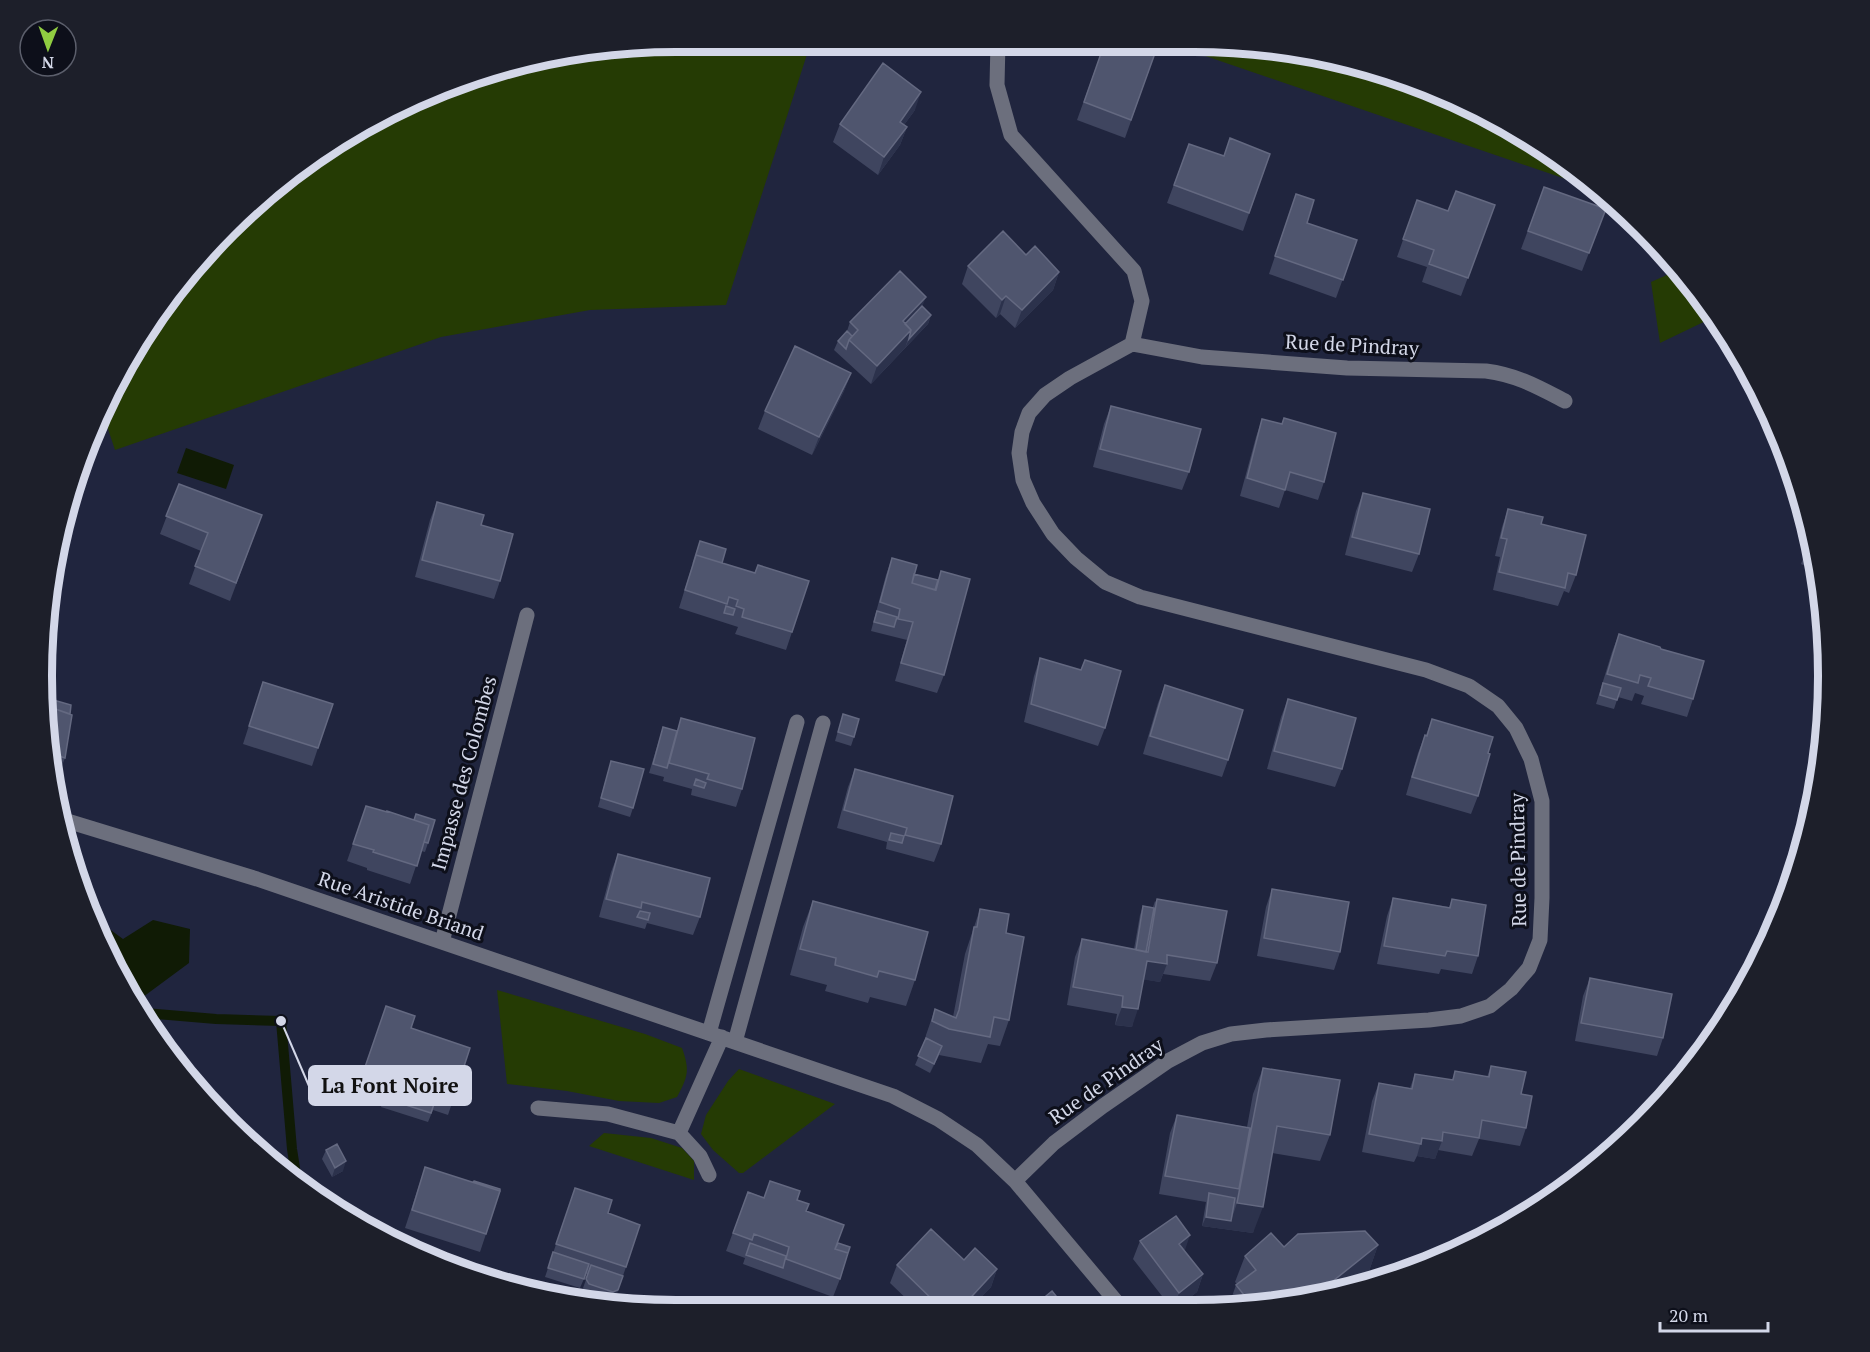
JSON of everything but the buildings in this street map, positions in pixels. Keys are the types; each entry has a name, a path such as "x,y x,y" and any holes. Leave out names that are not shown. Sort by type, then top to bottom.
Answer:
{"street":[{"path":"998,52 997,85 1011,135 1134,271 1142,301 1132,344"},
{"name":"Rue de Pindray","path":"1015,1181 1054,1143 1103,1106 1168,1061 1202,1043 1231,1034 1266,1030 1430,1020 1461,1016 1490,1006 1511,989 1528,968 1540,940 1542,898 1542,801 1531,759 1516,728 1498,706 1469,686 1426,670 1140,597 1105,582 1076,558 1053,534 1033,503 1023,480 1019,453 1022,432 1029,413 1046,395 1070,378 1132,344 1202,357 1314,366 1486,371 1508,374 1565,401"},
{"name":"Impasse des Colombes","path":"442,942 527,615"},
{"path":"722,1037 797,722"},
{"path":"680,1133 722,1037 823,723"},
{"name":"Rue Aristide Briand","path":"70,822 257,879 902,1100 938,1119 977,1144 1015,1181 1116,1300"},
{"path":"538,1108 608,1114 680,1133 700,1156 709,1174"}],"green space":[{"path":"676,52 808,52 726,305 590,310 441,337 115,450 106,424 136,364 181,296 235,235 265,207 296,181 364,136 437,100 515,74 554,64 635,54"},
{"path":"1194,52 1235,54 1316,64 1394,86 1433,100 1506,136 1576,182"},
{"path":"1670,273 1706,321 1660,343 1651,282"},
{"path":"497,990 645,1034 682,1048 687,1073 677,1097 659,1103 619,1101 567,1091 507,1084"},
{"path":"739,1069 835,1104 743,1173 739,1173 713,1150 701,1134 706,1115 728,1081"},
{"path":"604,1133 651,1138 682,1148 694,1161 694,1180 589,1146"}],"shaded area":[{"path":"186,448 234,465 226,489 177,473"},
{"path":"153,920 190,929 189,963 143,997 136,988 105,926 123,939"}],"waterway":[{"path":"153,1014 281,1021 295,1170"}],"place":[{"name":"La Font Noire","path":"281,1021"}]}
